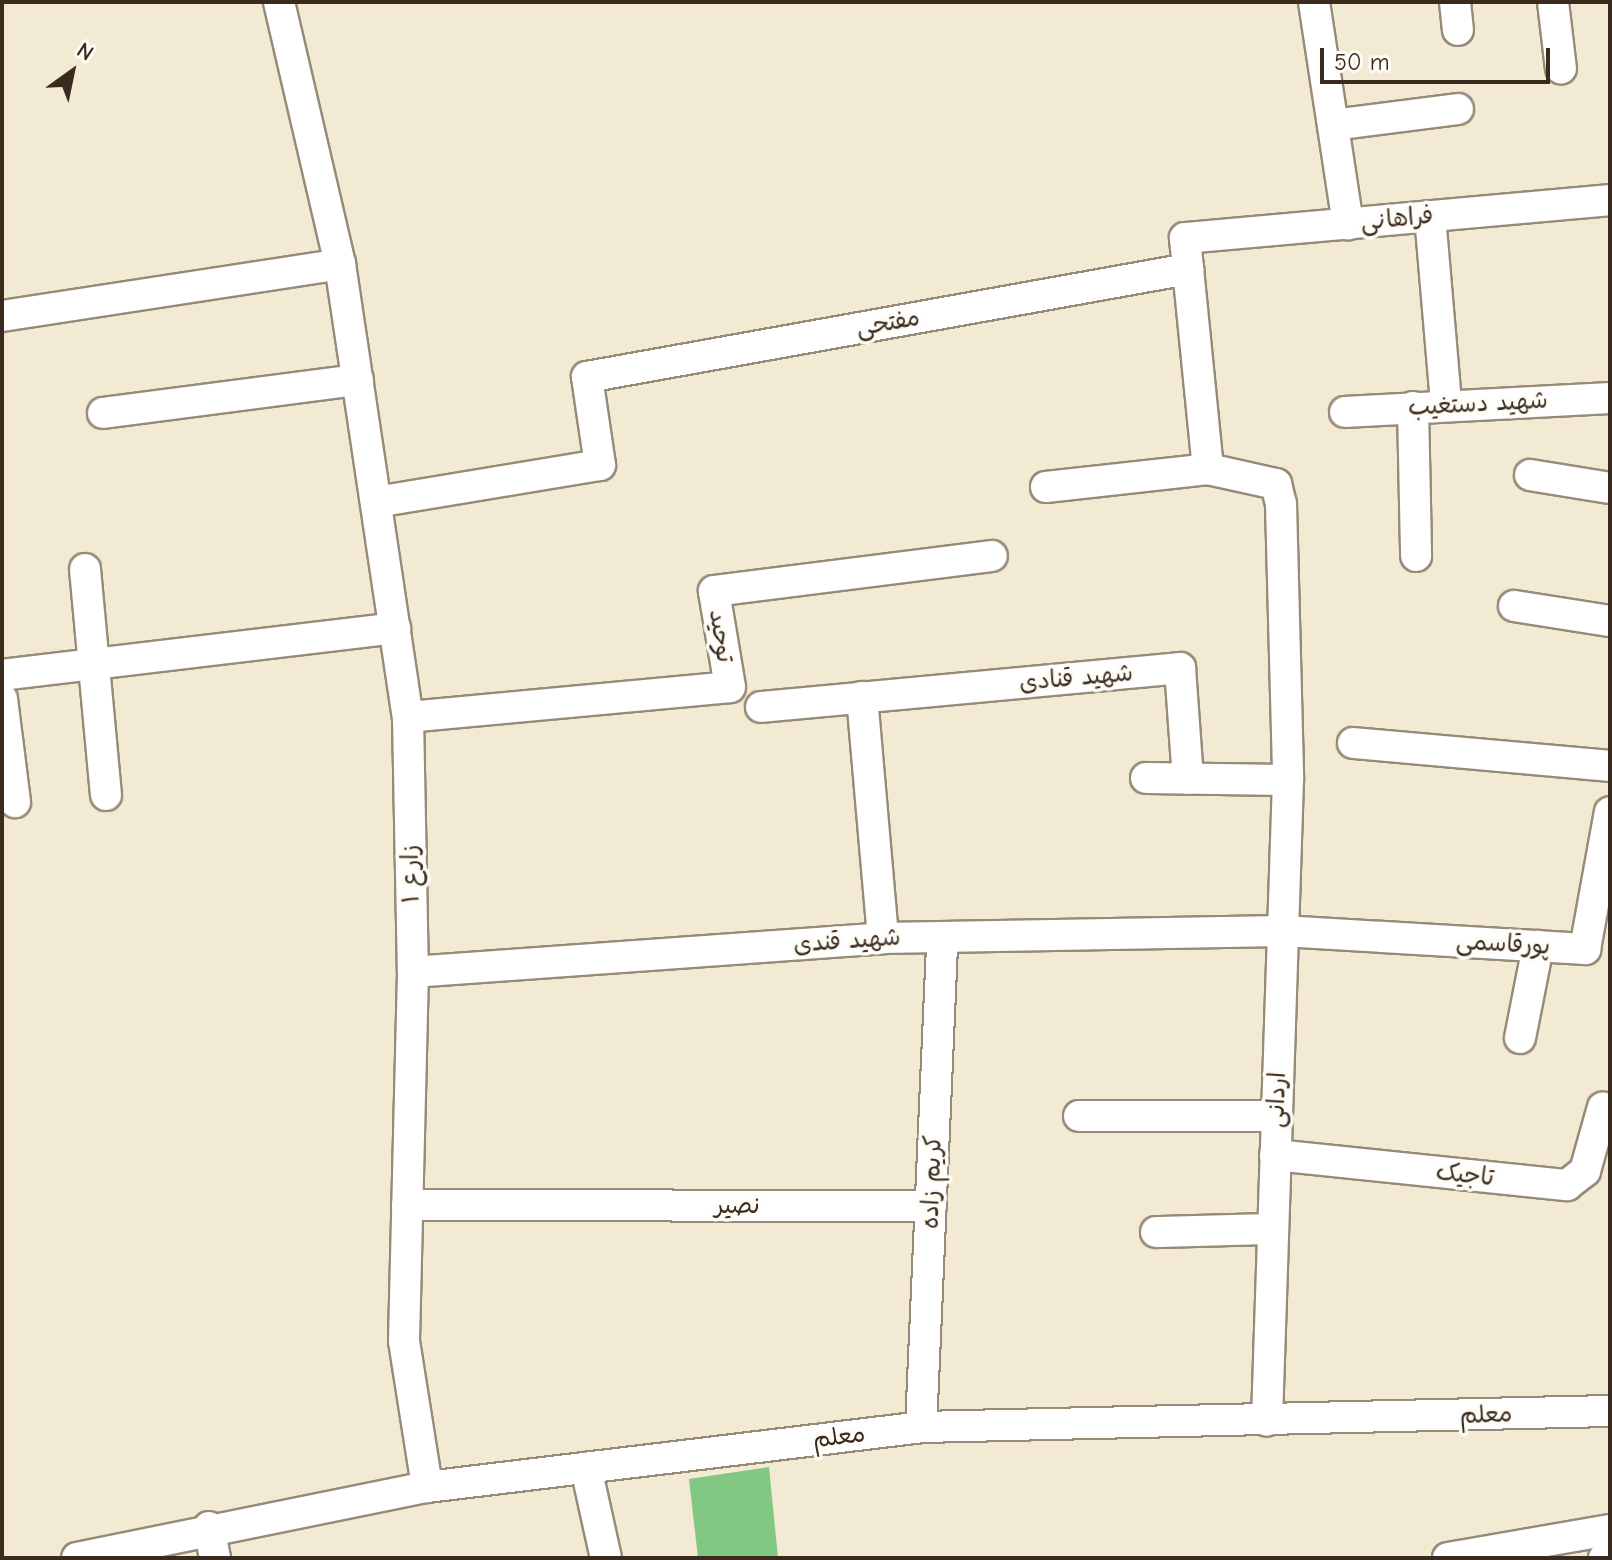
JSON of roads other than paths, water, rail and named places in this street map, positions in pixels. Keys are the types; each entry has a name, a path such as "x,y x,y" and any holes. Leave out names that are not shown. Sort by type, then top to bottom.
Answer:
{"street":[{"name":"زارع ۱","path":"279,2 340,264 408,717 413,972 404,1341 427,1487"},
{"path":"1314,2 1348,224"},
{"path":"1553,2 1561,69"},
{"path":"1333,125 1458,109"},
{"name":"فراهانی","path":"1188,269 1185,238 1610,200"},
{"path":"1430,216 1446,404"},
{"path":"2,316 340,264"},
{"path":"1046,487 1208,469 1188,269"},
{"name":"مفتحی","path":"376,502 600,465 587,377 1188,269"},
{"path":"103,413 358,380"},
{"name":"شهید دستغیب","path":"1345,412 1446,404 1610,398"},
{"path":"1413,407 1416,556"},
{"name":"اردانی","path":"1208,469 1276,484 1288,780 1267,1421"},
{"path":"1530,475 1610,488"},
{"name":"توحید","path":"408,717 730,687 714,591 992,556"},
{"path":"85,569 106,795"},
{"path":"1514,606 1610,621"},
{"path":"2,675 92,667 395,628"},
{"name":"شهید قنادی","path":"761,707 1180,668 1188,779"},
{"path":"862,697 883,938"},
{"path":"2,699 15,802"},
{"path":"1353,743 1610,766"},
{"path":"1146,778 1288,780"},
{"name":"پورقاسمی","path":"1282,931 1585,949 1610,812"},
{"name":"شهید قندی","path":"413,972 883,938 1282,931"},
{"name":"کریم زاده","path":"921,1427 942,937"},
{"path":"1520,1038 1538,946"},
{"name":"تاجیک","path":"1275,1155 1567,1185 1585,1171 1603,1107"},
{"path":"1079,1116 1276,1116"},
{"name":"نصیر","path":"407,1205 931,1206"},
{"path":"1156,1232 1272,1229"},
{"name":"معلم","path":"77,1558 209,1527 427,1487 921,1427 1610,1411"},
{"path":"586,1468 606,1558"},
{"path":"209,1527 215,1558"},
{"path":"1448,1558 1610,1530"},
{"path":"1604,1558 1610,1557"}]}
